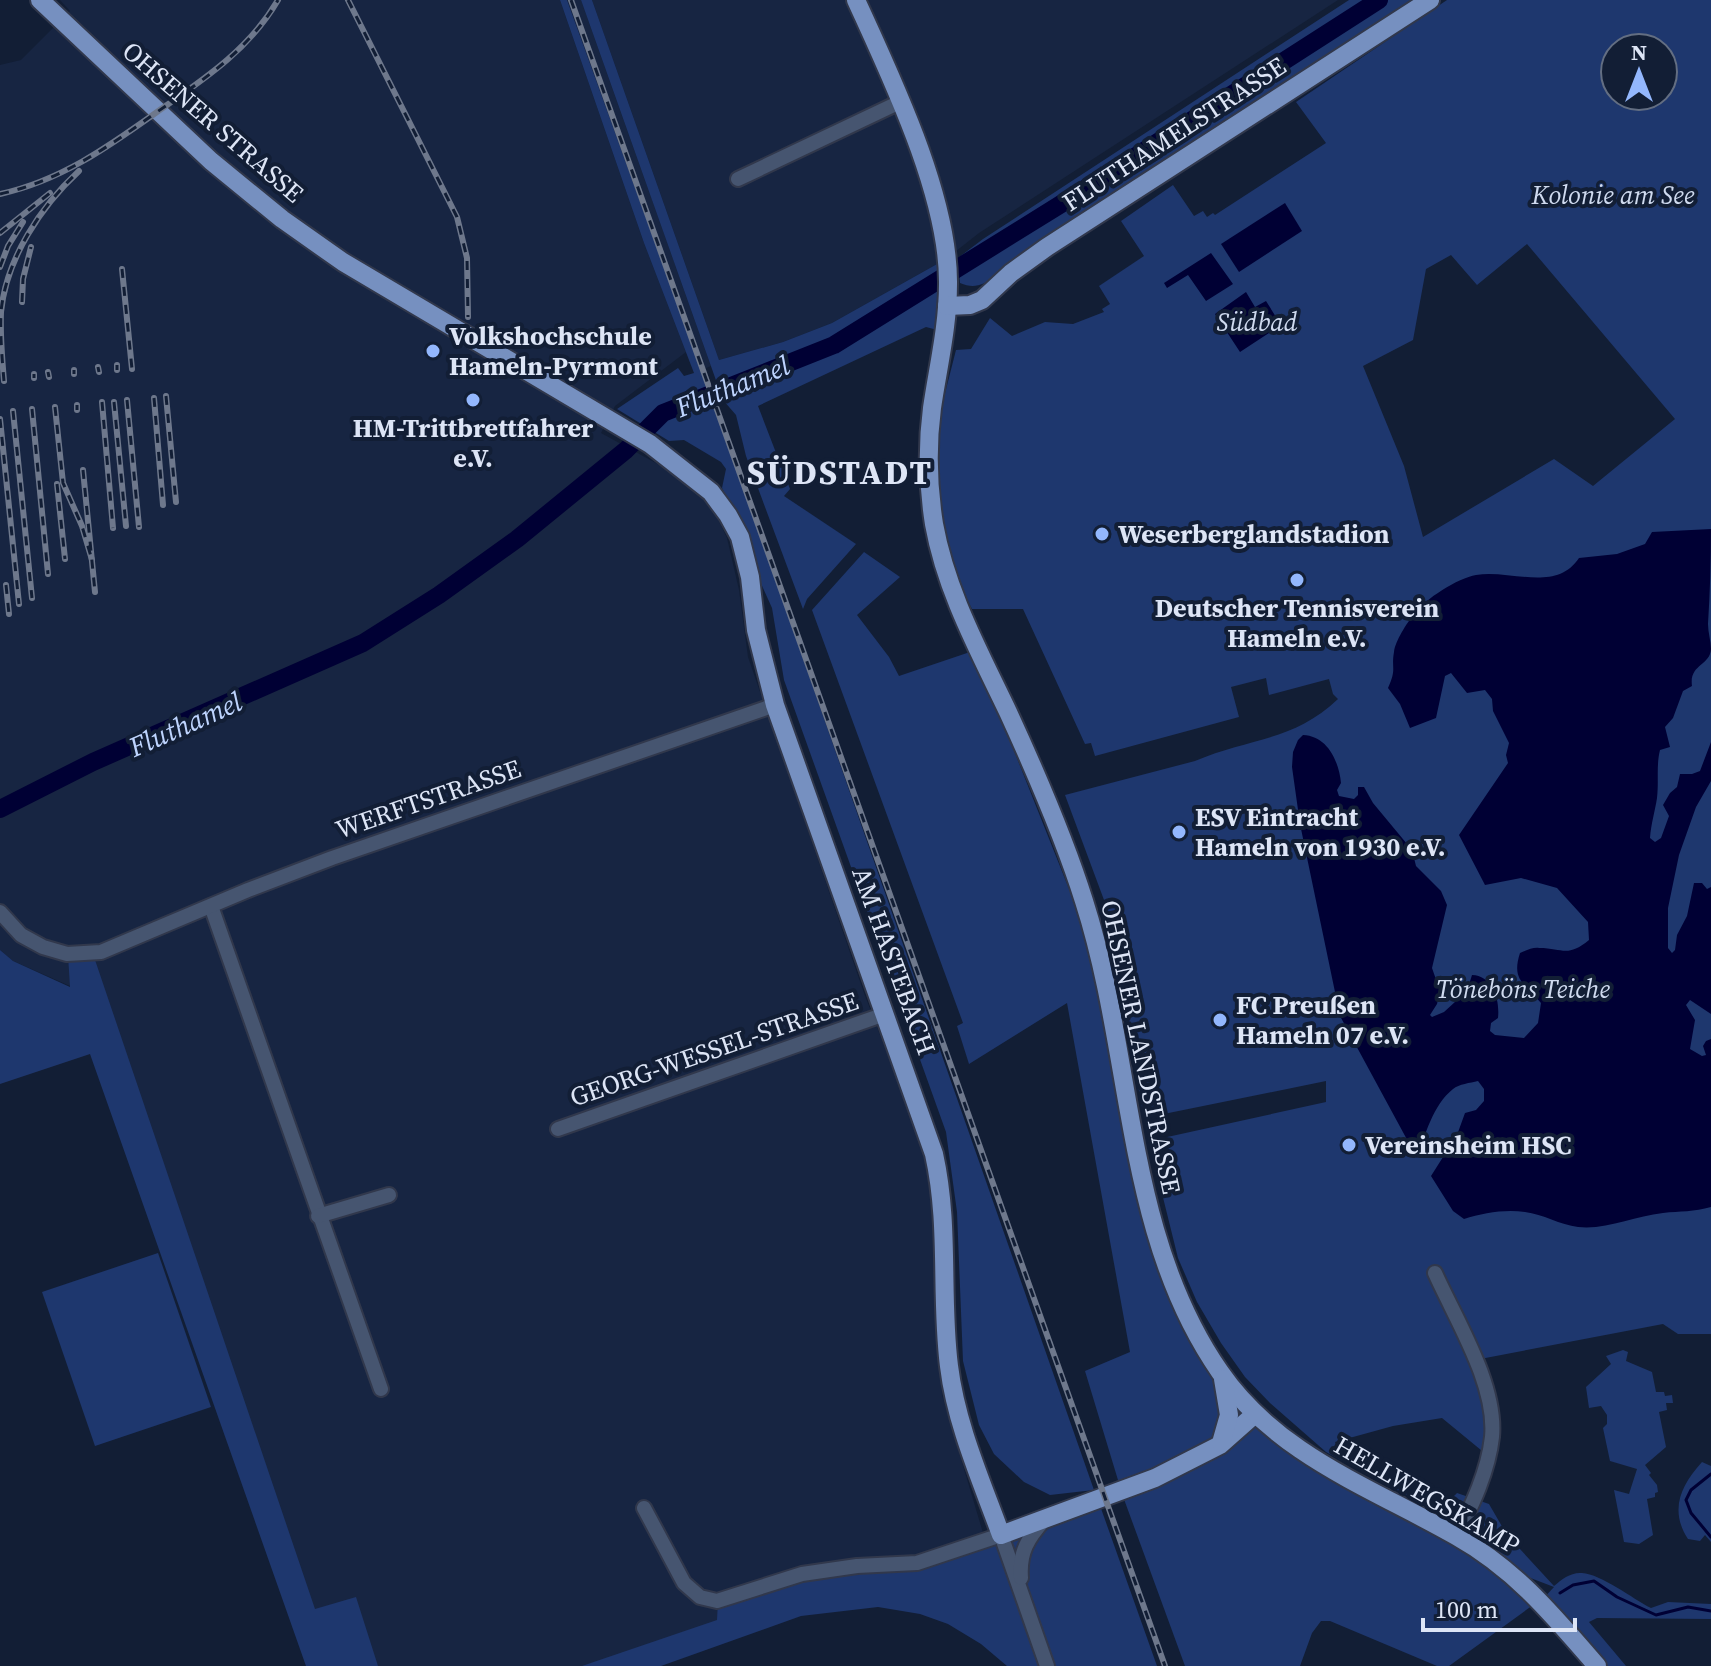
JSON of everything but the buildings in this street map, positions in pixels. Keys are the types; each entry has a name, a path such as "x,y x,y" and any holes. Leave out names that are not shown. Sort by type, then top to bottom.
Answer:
{"main road":[{"name":"OHSENER STRASSE","path":"40,0 220,170 282,219 368,277 650,444"},
{"name":"OHSENER LANDSTRASSE","path":"856,0 918,145 948,261 948,299 929,442 935,527 948,579 1043,796 1085,902 1106,986 1140,1169 1167,1266 1202,1344 1222,1376"},
{"name":"FLUTHAMELSTRASSE","path":"948,299 970,305 982,300 1011,273 1047,247 1430,0"},
{"name":"AM HASTEBACH","path":"650,444 711,492 740,537 750,577 759,643 775,705 934,1154 945,1216 949,1365 966,1437 1001,1535"},
{"path":"1220,1445 1229,1415 1222,1376"},
{"name":"HELLWEGSKAMP","path":"1222,1376 1255,1414 1296,1448 1343,1478 1457,1536 1510,1572 1541,1601 1597,1666"},
{"path":"1001,1535 1155,1478 1220,1445 1255,1414"}],"street":[{"path":"738,179 900,102"},
{"name":"WERFTSTRASSE","path":"0,912 21,935 43,947 67,954 101,952 332,858 775,705"},
{"path":"211,906 381,1389"},
{"name":"GEORG-WESSEL-STRASSE","path":"558,1129 885,1014"},
{"path":"318,1216 389,1195"},
{"path":"1435,1273 1490,1403 1492,1436 1484,1471 1457,1536"},
{"path":"644,1508 684,1583 700,1597 717,1601 802,1574 857,1566 917,1563 1001,1535 1047,1666"},
{"path":"1022,1594 1020,1569 1023,1549 1030,1535 1045,1519"}],"shaded area":[{"path":"60,0 560,0 644,243 686,352 615,406 601,433 663,467 711,504 727,538 739,590 748,657 864,993 927,1158 938,1216 936,1272 942,1395 989,1553 635,1666 316,1666 70,986 13,961 0,950 0,65 21,60 70,11"},
{"path":"567,0 581,0 711,366 699,371"},
{"path":"592,0 1338,0 979,233 946,259 832,323 783,342 719,360"},
{"path":"1285,203 1302,231 1239,272 1221,244"},
{"path":"1211,253 1233,284 1206,301 1188,275 1167,288 1164,283"},
{"path":"1246,292 1255,307 1266,301 1281,325 1240,352 1215,314"},
{"name":"Töneböns Teiche","path":"1711,529 1710,655 1696,669 1692,686 1683,691 1673,718 1665,727 1670,747 1660,750 1657,798 1650,838 1655,842 1661,838 1669,816 1663,805 1677,787 1680,774 1700,771 1711,742 1711,781 1696,807 1679,855 1668,908 1668,948 1672,953 1675,950 1694,883 1702,883 1707,889 1711,887 1711,1014 1690,1000 1686,1005 1695,1020 1690,1049 1706,1055 1703,1046 1711,1039 1711,1207 1589,1227 1571,1226 1517,1211 1494,1212 1464,1219 1453,1211 1431,1176 1457,1135 1465,1113 1476,1110 1484,1101 1484,1089 1478,1081 1458,1086 1446,1096 1430,1121 1417,1158 1340,1016 1300,824 1292,767 1293,752 1303,735 1312,736 1325,745 1338,767 1341,783 1337,790 1339,796 1354,799 1358,795 1358,787 1364,787 1373,803 1412,850 1416,866 1441,891 1447,905 1432,968 1440,991 1430,1015 1444,1012 1467,991 1472,975 1479,976 1490,984 1498,1003 1498,1018 1491,1023 1490,1031 1495,1035 1524,1038 1538,1023 1541,1003 1518,976 1520,953 1537,948 1575,949 1589,940 1588,922 1557,888 1521,878 1485,885 1459,835 1508,763 1509,743 1493,711 1492,699 1485,690 1467,693 1451,673 1445,676 1436,718 1410,728 1400,704 1388,688 1395,648 1419,608 1451,585 1469,577 1489,574 1558,575 1579,558 1617,554 1645,544 1652,532"}],"green space":[{"path":"560,0 567,0 736,467 1094,1490 1050,1495 1024,1482 994,1454 979,1425 963,1361 957,1212 946,1132 784,680 772,608 759,579 748,539 722,488 726,469 721,462 684,440 669,441 617,409 678,368 684,376 694,373 644,243"},
{"path":"581,0 592,0 719,360 783,342 832,323 946,259 945,332 926,327 758,406 790,489 784,496 856,544 807,599 803,609 746,456 736,415 723,400"},
{"path":"1349,0 1419,0 1014,260 988,281 975,286 960,283 958,258 983,239"},
{"path":"1447,0 1711,0 1711,1334 1678,1334 1663,1324 1475,1360 1485,1387 1487,1455 1442,1418 1393,1426 1335,1442 1351,1461 1414,1494 1443,1501 1457,1493 1489,1504 1507,1535 1554,1586 1570,1575 1582,1573 1607,1582 1651,1608 1668,1602 1711,1604 1711,1619 1597,1618 1589,1622 1626,1666 1597,1666 1541,1601 1554,1587 1520,1574 1446,1508 1416,1500 1326,1452 1270,1403 1245,1377 1221,1343 1197,1302 1178,1258 1149,1141 1326,1102 1326,1081 1144,1118 1104,900 1065,795 1195,761 1304,724 1338,699 1333,694 1329,679 1269,695 1266,678 1231,687 1239,717 1095,756 1091,743 1085,744 1023,609 972,609 953,572 939,504 941,409 956,350 971,349 990,318 1012,336 1045,322 1073,324 1104,312 1102,309 1110,304 1099,286 1144,256 1121,221 1173,185 1194,216 1203,211 1207,217 1213,213 1215,215 1326,143 1296,102","holes":["1527,244 1675,419 1593,486 1554,459 1423,537 1404,466 1363,366 1413,340 1426,269 1451,255 1477,285"]},
{"path":"864,552 900,577 857,615 889,657 899,676 970,652 995,703 1075,904 1085,902 1166,1266 1254,1414 1219,1445 1121,1490 1085,1371 1130,1352 1067,1003 969,1064 957,1026 963,1023 812,610"},
{"path":"0,950 13,961 70,987 68,955 93,954 315,1609 356,1597 378,1666 306,1666 90,1054 0,1084"},
{"path":"158,1253 211,1407 95,1446 42,1292"},
{"path":"1623,1350 1628,1352 1626,1361 1652,1372 1656,1392 1672,1395 1673,1403 1666,1403 1667,1410 1659,1412 1666,1447 1645,1465 1658,1492 1655,1497 1647,1499 1653,1535 1639,1544 1624,1542 1614,1490 1629,1494 1637,1469 1610,1461 1603,1428 1607,1424 1607,1415 1601,1406 1589,1408 1586,1387 1611,1364 1606,1356"},
{"path":"1255,1415 1457,1537 1540,1600 1449,1666 1437,1666 1330,1621 1321,1621 1312,1633 1300,1666 1185,1666 1121,1491"},
{"path":"1702,1462 1711,1466 1711,1542 1705,1535 1700,1541 1688,1539 1679,1518 1683,1489"},
{"path":"1098,1500 1157,1666 1007,1666 981,1644 948,1624 920,1614 878,1607 801,1616 661,1666 582,1666 717,1620 718,1601 802,1575 917,1564"}],"waterway":[{"name":"Fluthamel","path":"0,809 93,762 363,643 439,595 517,539 626,450 663,413 834,345 1074,196 1379,0"},
{"path":"1711,1474 1691,1490 1686,1500 1691,1513 1711,1537"},
{"path":"1560,1593 1573,1585 1594,1581 1617,1597 1656,1615 1688,1607 1711,1611"}],"railway":[{"path":"0,194 63,172 139,125 224,63 253,34 278,0"},
{"path":"348,0 457,217 467,258 468,317"},
{"path":"571,0 1165,1666"},
{"path":"4,381 1,312 10,273 39,217 79,171"},
{"path":"0,233 50,193"},
{"path":"0,267 8,246 23,222"},
{"path":"22,302 23,279 31,247"},
{"path":"122,269 132,369"},
{"path":"117,365 117,370"},
{"path":"98,367 99,372"},
{"path":"48,372 49,377"},
{"path":"166,396 176,502"},
{"path":"154,398 163,505"},
{"path":"127,400 139,527"},
{"path":"102,402 113,528"},
{"path":"114,402 126,526"},
{"path":"77,405 77,410"},
{"path":"55,407 63,483 82,526 92,560"},
{"path":"32,409 48,574"},
{"path":"13,411 32,598"},
{"path":"0,419 19,604"},
{"path":"83,470 95,592"},
{"path":"57,484 65,559"},
{"path":"6,585 9,614"}],"place":[{"name":"Volkshochschule Hameln-Pyrmont","path":"433,351"},
{"name":"HM-Trittbrettfahrer e.V.","path":"473,400"},
{"name":"Weserberglandstadion","path":"1102,534"},
{"name":"Deutscher Tennisverein Hameln e.V.","path":"1297,580"},
{"name":"ESV Eintracht Hameln von 1930 e.V.","path":"1179,832"},
{"name":"FC Preußen Hameln 07 e.V.","path":"1220,1020"},
{"name":"Vereinsheim HSC","path":"1349,1145"}],"district":[{"name":"SÜDSTADT","path":"840,472"}],"park label":[{"name":"Kolonie am See","path":"1613,195"},
{"name":"Südbad","path":"1257,322"}]}
